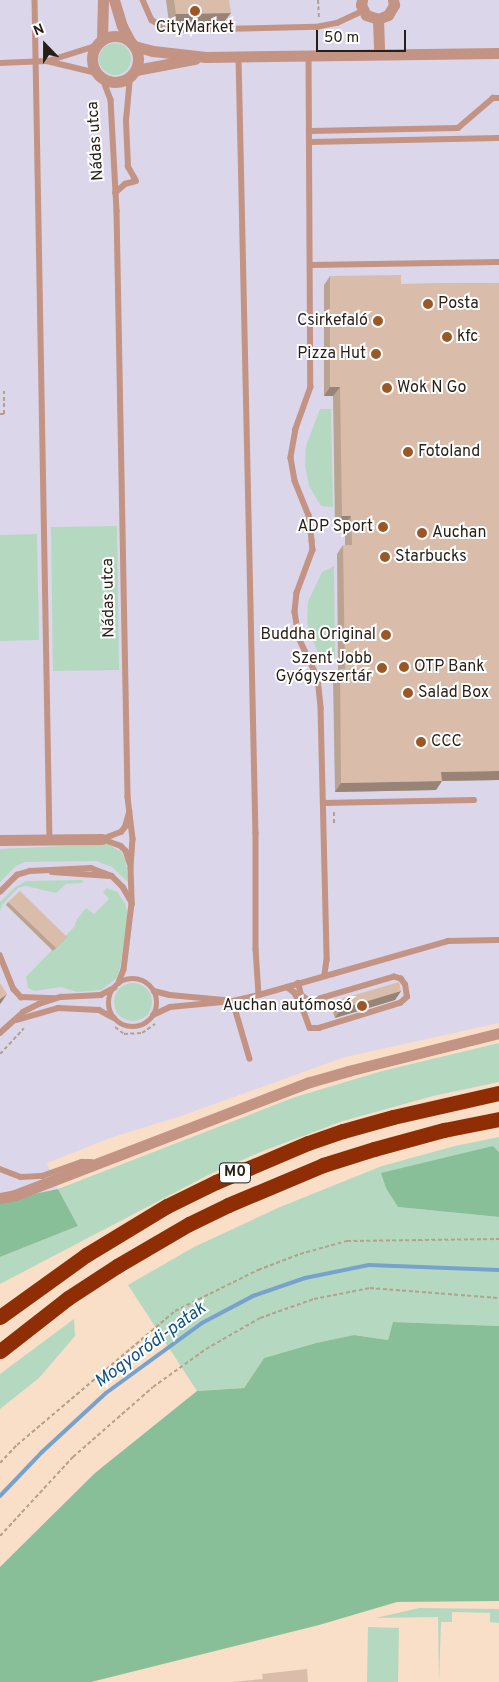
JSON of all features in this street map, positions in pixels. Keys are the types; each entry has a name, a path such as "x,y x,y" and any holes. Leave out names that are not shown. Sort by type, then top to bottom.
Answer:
{"highway":[{"name":"M0","path":"0,1316 86,1255 167,1206 216,1182 293,1149 343,1131 393,1117 499,1093"},
{"name":"M0","path":"0,1351 68,1298 117,1266 188,1224 228,1205 323,1165 444,1130 499,1119"}],"street":[{"name":"Nádas utca","path":"103,0 99,43 92,63 100,76 114,82 133,74 138,55 122,26 114,0"},
{"path":"362,5 370,18 378,19 388,15 394,5 393,0"},
{"path":"378,19 379,54"},
{"path":"99,43 113,36 153,51 206,57 499,53"},
{"path":"133,74 206,57"},
{"path":"0,840 102,839"},
{"path":"0,1198 15,1195 310,1082 499,1033"}],"lane":[{"path":"35,0 50,839"},
{"path":"142,0 143,6 152,20 167,30 320,26 337,23 362,5"},
{"path":"47,61 99,43"},
{"path":"309,55 311,388 296,429 291,458 295,481 309,515 312,541 312,550 297,593 295,612 299,638 318,678 321,708 327,960 325,975"},
{"path":"239,57 256,834 256,950 259,995"},
{"path":"0,63 47,61 100,76"},
{"name":"Nádas utca","path":"115,193 124,184 136,181 128,167 126,121 133,74"},
{"name":"Nádas utca","path":"100,76 111,100 117,211 130,809 133,839 131,868 132,904 124,970 119,983"},
{"path":"310,131 458,128 493,98 499,98"},
{"path":"310,142 499,138"},
{"path":"311,265 499,262"},
{"path":"323,803 474,800"},
{"path":"102,839 121,832 125,827 130,809"},
{"path":"102,839 121,846 126,851 131,868"},
{"path":"0,892 17,875 30,871 86,867 112,876 122,887 132,904"},
{"path":"12,1022 58,1008 99,1010 115,1018 123,1025 133,1027 143,1024 154,1015 170,1007 233,1001 259,995 448,941 499,940"},
{"path":"0,955 14,989 21,997 91,997 101,995 129,979 138,979 145,982 154,991 170,995 233,1001"},
{"path":"287,986 294,992 302,1006 310,1028 318,1028 400,1003 407,997 405,985 401,979 394,977 316,1000 307,1000 301,995 298,983"},
{"path":"114,988 109,1002 115,1018"},
{"path":"154,991 157,1003 154,1015"},
{"path":"0,1034 23,1012 39,1004 61,998"},
{"path":"233,1001 250,1059"},
{"path":"0,1169 21,1177 42,1176 82,1162 101,1162"}],"path":[{"path":"318,0 320,26"},
{"path":"0,414 4,414 4,391"},
{"path":"0,1463 17,1445 175,1311 258,1270 300,1254 347,1241 499,1239"},
{"path":"0,1536 72,1457 153,1387 206,1349 260,1318 314,1299 370,1288 499,1298"}],"shaded area":[{"path":"0,0 499,0 499,1023 345,1057 181,1116 110,1138 47,1163 58,1189 0,1201"}],"green space":[{"path":"115,43 121,44 126,48 130,53 130,65 126,70 121,74 115,75 109,74 104,70 100,65 99,59 100,53 104,48 109,44"},
{"path":"320,409 331,409 333,507 321,506 309,486 305,465 306,446"},
{"path":"117,526 119,670 53,671 51,527"},
{"path":"37,534 39,640 0,641 0,535"},
{"path":"334,566 335,659 321,659 311,637 307,622 308,602 322,572"},
{"path":"108,844 121,852 125,859 129,883 112,867 96,861 25,862 16,866 0,882 0,849"},
{"path":"83,880 82,883 66,884 56,893 26,886 18,888 2,905 0,912 0,902 14,888 26,881"},
{"path":"107,888 117,892 125,903 128,914 117,978 101,990 77,992 61,987 34,991 28,988 26,977 74,927 77,919 86,908 94,914 109,899 103,892"},
{"path":"133,983 146,989 152,1002 146,1015 133,1021 120,1015 114,1002 120,989"},
{"path":"499,1043 499,1082 433,1096 343,1121 263,1151 212,1173 0,1284 0,1257 78,1226 58,1189 295,1097 382,1071"},
{"path":"499,1137 499,1152 493,1146 398,1207 499,1217 499,1326 393,1322 388,1340 354,1335 316,1343 264,1358 244,1388 197,1391 128,1285 194,1247 280,1207 382,1166 455,1146"},
{"path":"493,1146 499,1152 499,1217 398,1207 386,1188 381,1173"},
{"path":"58,1189 78,1226 0,1257 0,1201"},
{"path":"74,1319 75,1336 39,1378 0,1409 0,1374"},
{"path":"393,1322 499,1326 499,1601 397,1602 319,1625 91,1682 0,1682 0,1567 95,1473 197,1391 244,1388 264,1358 316,1343 354,1335 388,1340"},
{"path":"419,1608 499,1609 499,1623 490,1622 490,1613 452,1612 452,1622 441,1622 439,1682 438,1617 376,1618"},
{"path":"368,1627 399,1628 398,1682 367,1682"}],"building":[{"path":"174,0 229,0 231,13 176,14"},
{"name":"Auchan","path":"401,275 401,284 499,283 499,771 441,772 442,781 341,783 340,669 345,669 343,545 352,545 351,516 342,516 340,387 330,387 330,276"},
{"path":"20,891 67,937 56,948 8,902"},
{"path":"399,982 401,991 341,1009 338,1000"},
{"path":"0,983 7,994 0,999"},
{"path":"307,1669 308,1682 231,1682 263,1679 262,1674"}],"waterway":[{"name":"Mogyoródi-patak","path":"0,1496 42,1452 106,1393 202,1323 253,1296 305,1278 369,1265 499,1270"}],"place":[{"name":"CityMarket","path":"195,11"},
{"name":"Posta","path":"428,304"},
{"name":"Csirkefaló","path":"378,321"},
{"name":"kfc","path":"447,337"},
{"name":"Pizza Hut","path":"376,354"},
{"name":"Wok N Go","path":"387,388"},
{"name":"Fotoland","path":"408,452"},
{"name":"ADP Sport","path":"383,527"},
{"name":"Auchan","path":"422,533"},
{"name":"Starbucks","path":"385,557"},
{"name":"Buddha Original","path":"386,635"},
{"name":"OTP Bank","path":"404,667"},
{"name":"Szent Jobb Gyógyszertár","path":"382,668"},
{"name":"Salad Box","path":"408,693"},
{"name":"CCC","path":"421,742"},
{"name":"Auchan autómosó","path":"362,1006"}]}
